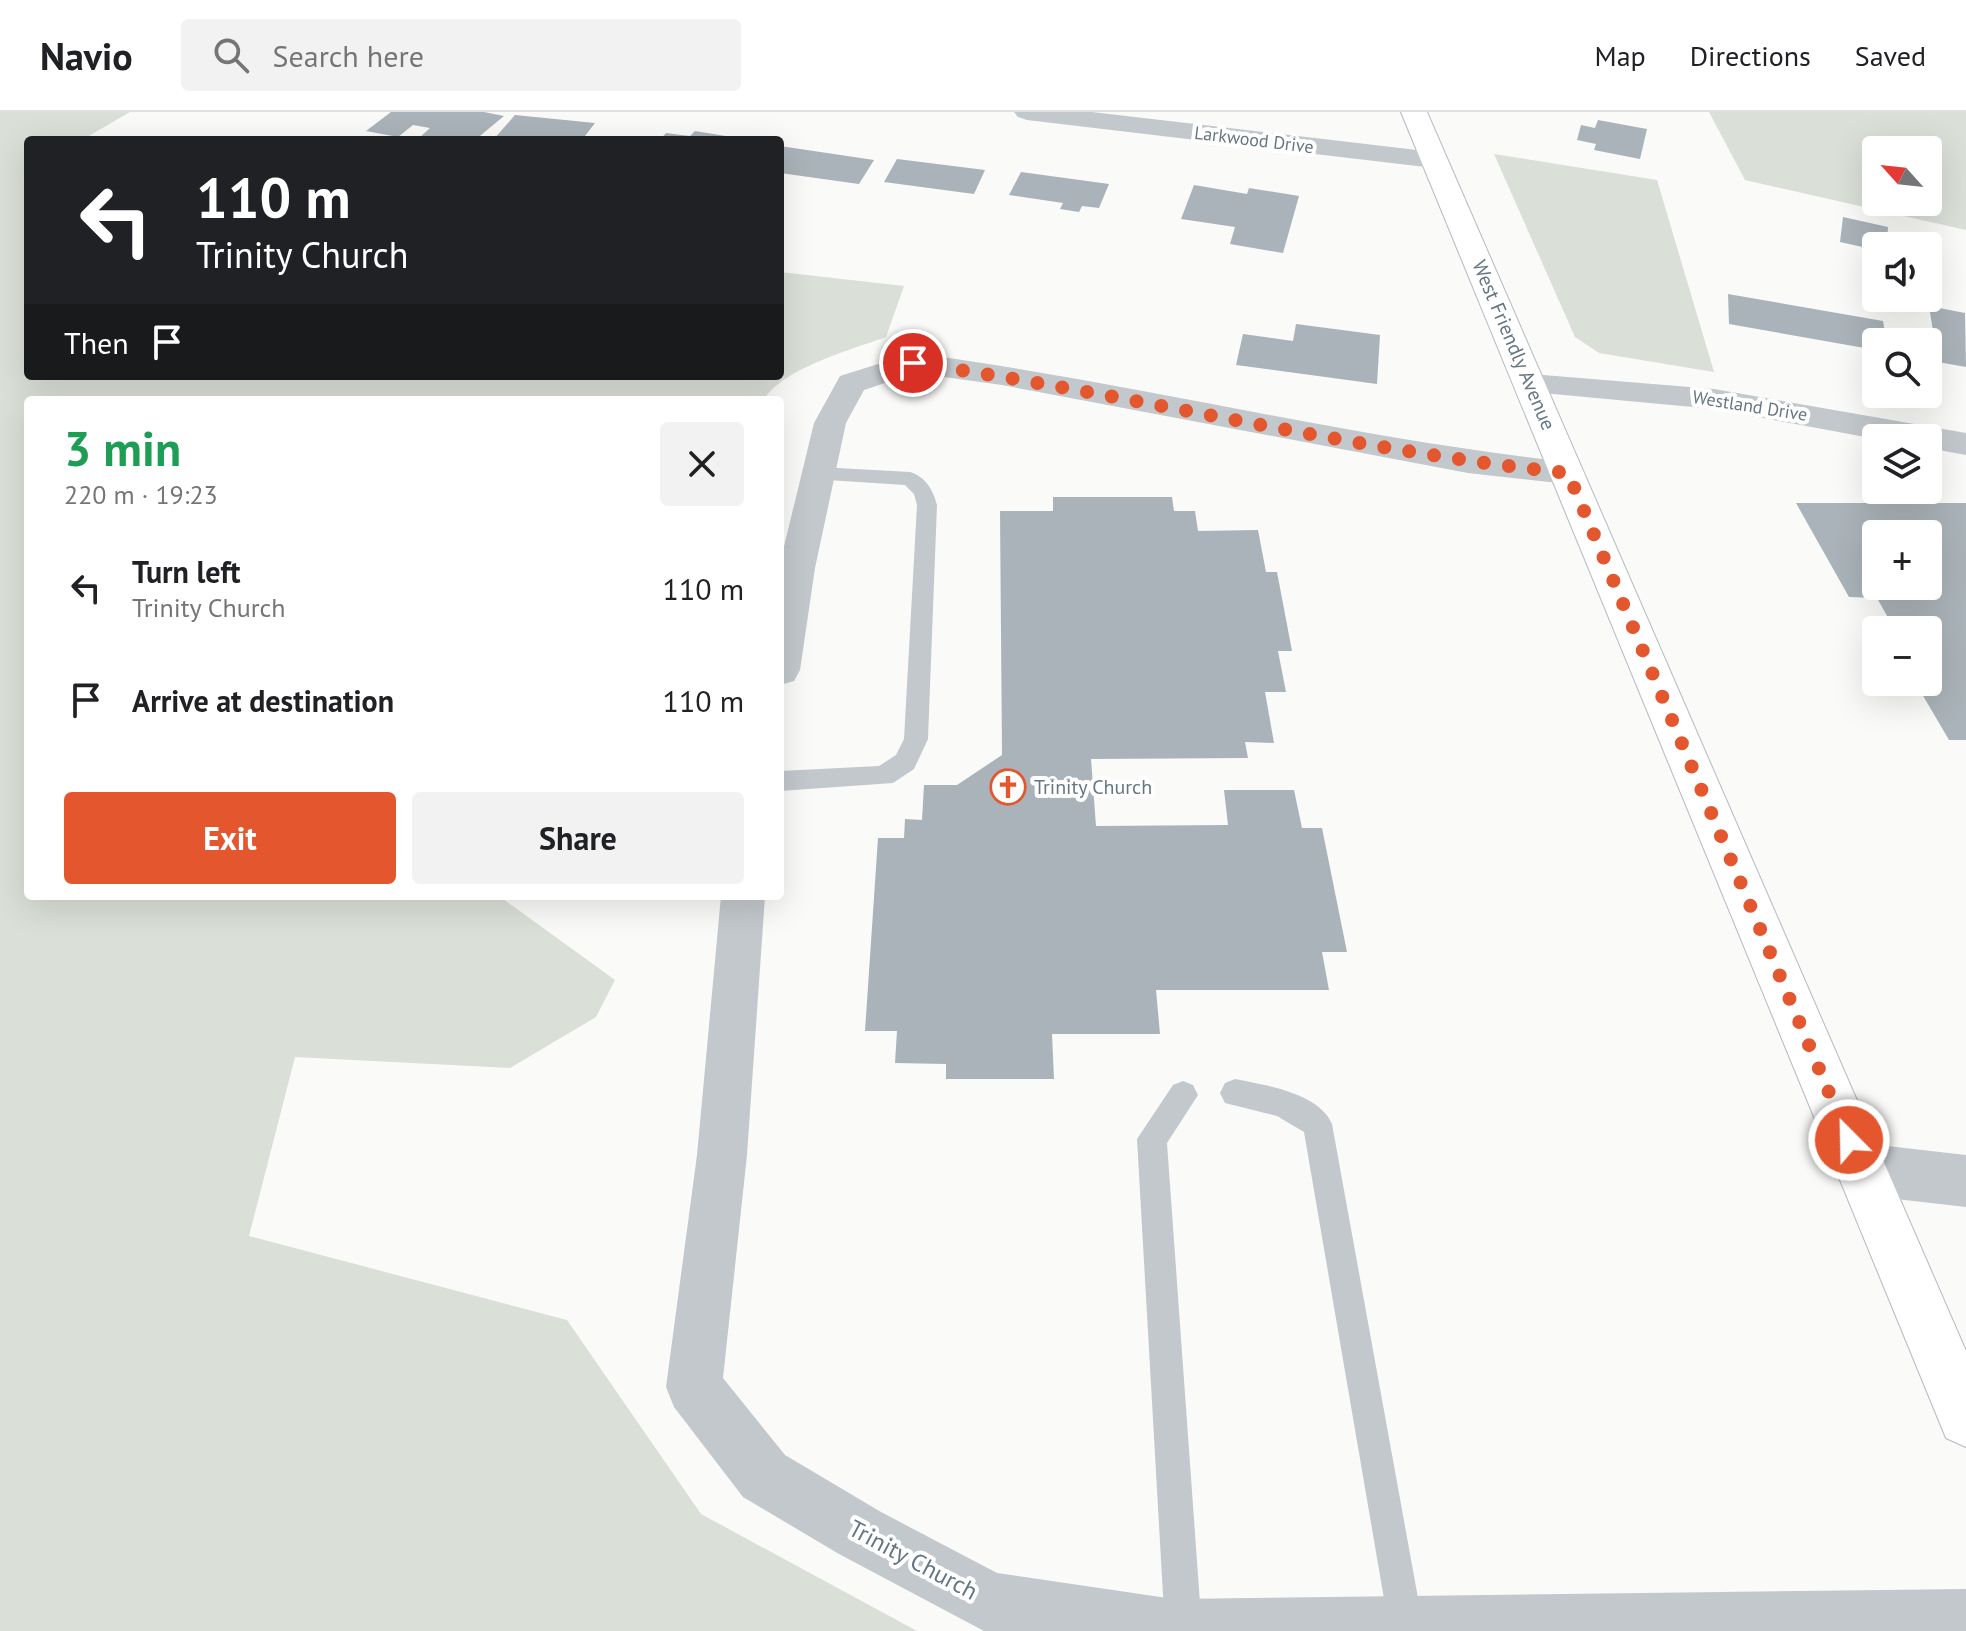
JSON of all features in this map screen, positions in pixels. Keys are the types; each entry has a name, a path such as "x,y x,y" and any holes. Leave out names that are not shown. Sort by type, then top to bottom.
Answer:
{"main road":[{"name":"West Friendly Avenue","path":"1414,112 1966,1418"}],"street":[{"name":"Larkwood Drive","path":"1027,112 1434,160"},
{"path":"784,646 797,568 830,423 851,383 913,363 1002,375 1468,462 1568,473"},
{"name":"Westland Drive","path":"1531,384 1714,399 1966,444"},
{"name":"Trinity Church","path":"743,900 722,1155 694,1387 764,1476 860,1533 991,1603 1184,1630 1966,1620"},
{"path":"1861,1169 1966,1181"}],"lane":[{"path":"784,781 884,776 905,762 916,739 927,505 923,491 910,479 819,474"},
{"path":"1235,1093 1283,1103 1317,1124 1407,1628"},
{"path":"1183,1095 1152,1139 1184,1630"}],"shaded area":[{"path":"0,112 130,112 89,136 24,136 24,380 784,380 784,272 904,286 886,337 801,370 767,396 24,396 24,900 505,900 615,980 596,1017 510,1068 295,1057 249,1236 567,1320 701,1514 917,1631 0,1631"},
{"path":"1709,112 1966,112 1966,230 1904,216 1942,216 1942,136 1862,136 1862,206 1745,180"},
{"path":"1494,154 1657,180 1714,372 1599,353 1575,337"}],"building":[{"path":"391,112 484,112 504,116 480,136 421,136 430,128 413,125 399,136 366,131"},
{"path":"515,115 595,123 585,136 497,136"},
{"path":"1598,120 1647,129 1640,159 1594,150 1596,144 1577,140 1581,125 1595,128"},
{"path":"695,131 726,136 690,136"},
{"path":"784,147 874,160 859,184 784,174"},
{"path":"897,159 985,170 974,194 884,182"},
{"path":"1021,172 1109,184 1099,208 1082,206 1079,212 1060,209 1063,203 1009,195"},
{"path":"1194,185 1247,194 1249,188 1299,196 1283,253 1230,244 1235,227 1181,219"},
{"path":"1843,217 1888,227 1888,232 1862,232 1862,247 1840,242"},
{"path":"1728,294 1883,321 1884,328 1862,328 1862,348 1729,324"},
{"path":"1942,309 1965,313 1966,367 1942,363 1942,328 1933,328 1930,312 1942,312"},
{"path":"1296,324 1380,335 1377,384 1236,365 1243,334 1293,341"},
{"name":"Trinity Church","path":"1053,497 1172,497 1174,511 1195,511 1198,531 1258,530 1266,572 1277,572 1292,651 1278,651 1286,692 1265,692 1274,743 1245,742 1248,758 1091,759 1096,826 1228,825 1224,790 1294,790 1302,828 1322,828 1347,952 1322,952 1329,990 1156,990 1160,1034 1052,1034 1054,1079 946,1079 946,1064 895,1063 897,1031 865,1031 878,838 904,838 905,819 922,820 924,785 957,785 1002,755 1000,511 1053,511"},
{"path":"1796,503 1966,503 1966,740 1949,740 1923,696 1942,696 1942,616 1887,616 1878,600 1942,600 1942,520 1862,520 1862,597 1849,597"}],"place":[{"name":"Trinity Church","path":"1008,787"}],"route":[{"path":"913,363 1002,375 1468,462 1568,473 1849,1140"}]}
